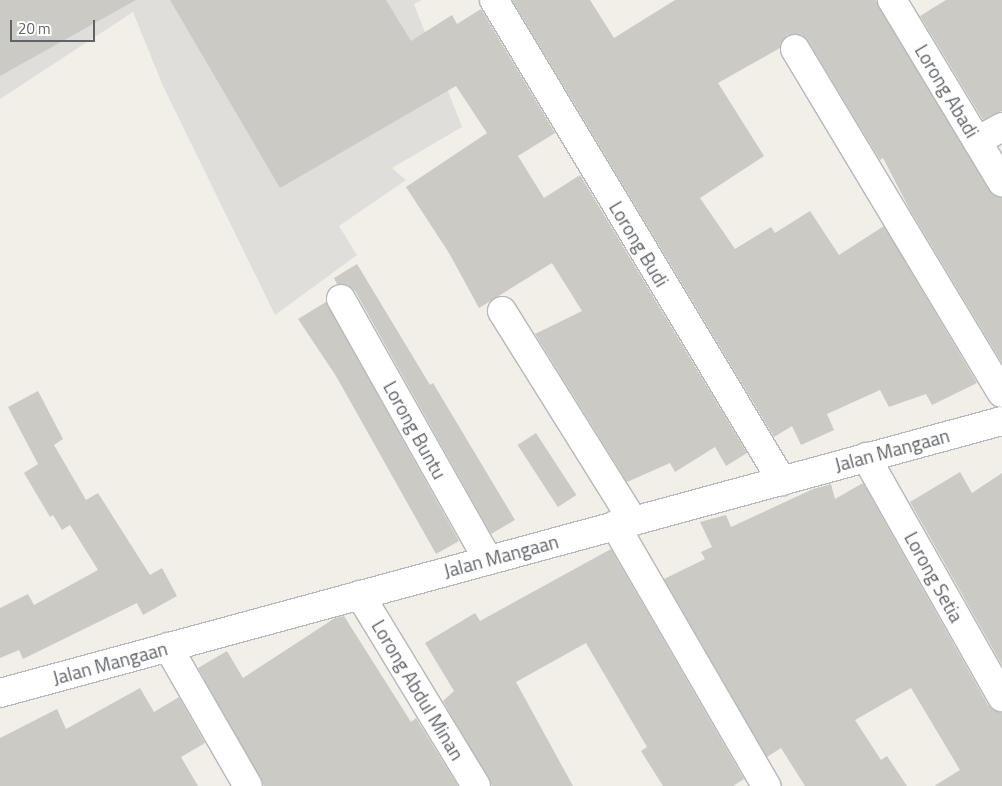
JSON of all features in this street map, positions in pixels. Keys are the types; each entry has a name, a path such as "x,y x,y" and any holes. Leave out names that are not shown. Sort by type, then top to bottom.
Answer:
{"street":[{"name":"Lorong Abadi","path":"892,0 1002,182"},
{"name":"Lorong Budi","path":"495,4 782,481"},
{"path":"795,49 1002,393"},
{"path":"977,141 1002,127"},
{"name":"Lorong Buntu","path":"341,299 488,560"},
{"path":"502,310 624,523 766,786"},
{"name":"Jalan Mangaan","path":"0,693 1002,421"},
{"name":"Lorong Setia","path":"866,457 1002,696"},
{"name":"Lorong Abdul Minan","path":"360,595 476,786"},
{"path":"168,647 248,786"}],"shaded area":[{"path":"0,0 422,0 414,4 462,127 392,168 406,180 339,226 357,255 275,315 163,86 133,12 0,99"}],"building":[{"path":"0,0 136,0 0,76"},
{"path":"170,0 386,0 411,41 452,15 457,24 481,9 555,133 518,156 544,198 580,175 747,453 726,466 715,447 675,472 670,463 627,482 535,334 582,311 552,263 479,308 449,253 406,187 487,133 456,86 280,188"},
{"path":"512,0 590,0 614,38 675,0 876,0 989,190 1002,198 1002,363 910,210 883,158 880,160 808,41 802,35 787,35 780,48 718,83 764,156 700,198 735,249 771,227 775,233 810,211 839,255 884,226 977,383 932,405 926,394 889,407 880,390 827,414 834,430 801,445 792,426 774,437"},
{"path":"946,0 1002,0 1002,111 983,120 920,16"},
{"path":"357,264 430,385 433,383 515,520 491,534 355,291 348,285 337,284 334,278"},
{"path":"326,302 459,541 436,554 336,376 298,319"},
{"path":"38,391 63,439 54,445 86,500 98,493 150,575 162,568 177,596 143,615 137,603 23,659 19,650 0,658 0,608 28,594 34,605 98,570 70,525 62,530 53,515 50,517 24,473 38,464 8,407"},
{"path":"536,433 576,495 558,507 518,445"},
{"path":"960,472 972,493 1002,473 1002,665 910,502"},
{"path":"863,483 988,705 1002,713 1002,786 934,786 960,770 911,688 855,720 881,760 887,756 907,786 805,786 781,748 767,757 664,579 705,559 701,552 712,547 700,522 726,515 731,527 813,489 831,484 835,499"},
{"path":"611,549 744,779 733,786 663,786 641,751 647,747 586,643 516,682 573,786 492,786 443,701 454,691 425,643 475,613 480,621"},
{"path":"344,616 411,722 416,718 458,786 264,786 198,668 227,651 243,678 335,618"},
{"path":"140,688 154,712 179,697 205,743 181,757 198,786 0,786 0,738 57,709 66,729"}]}
